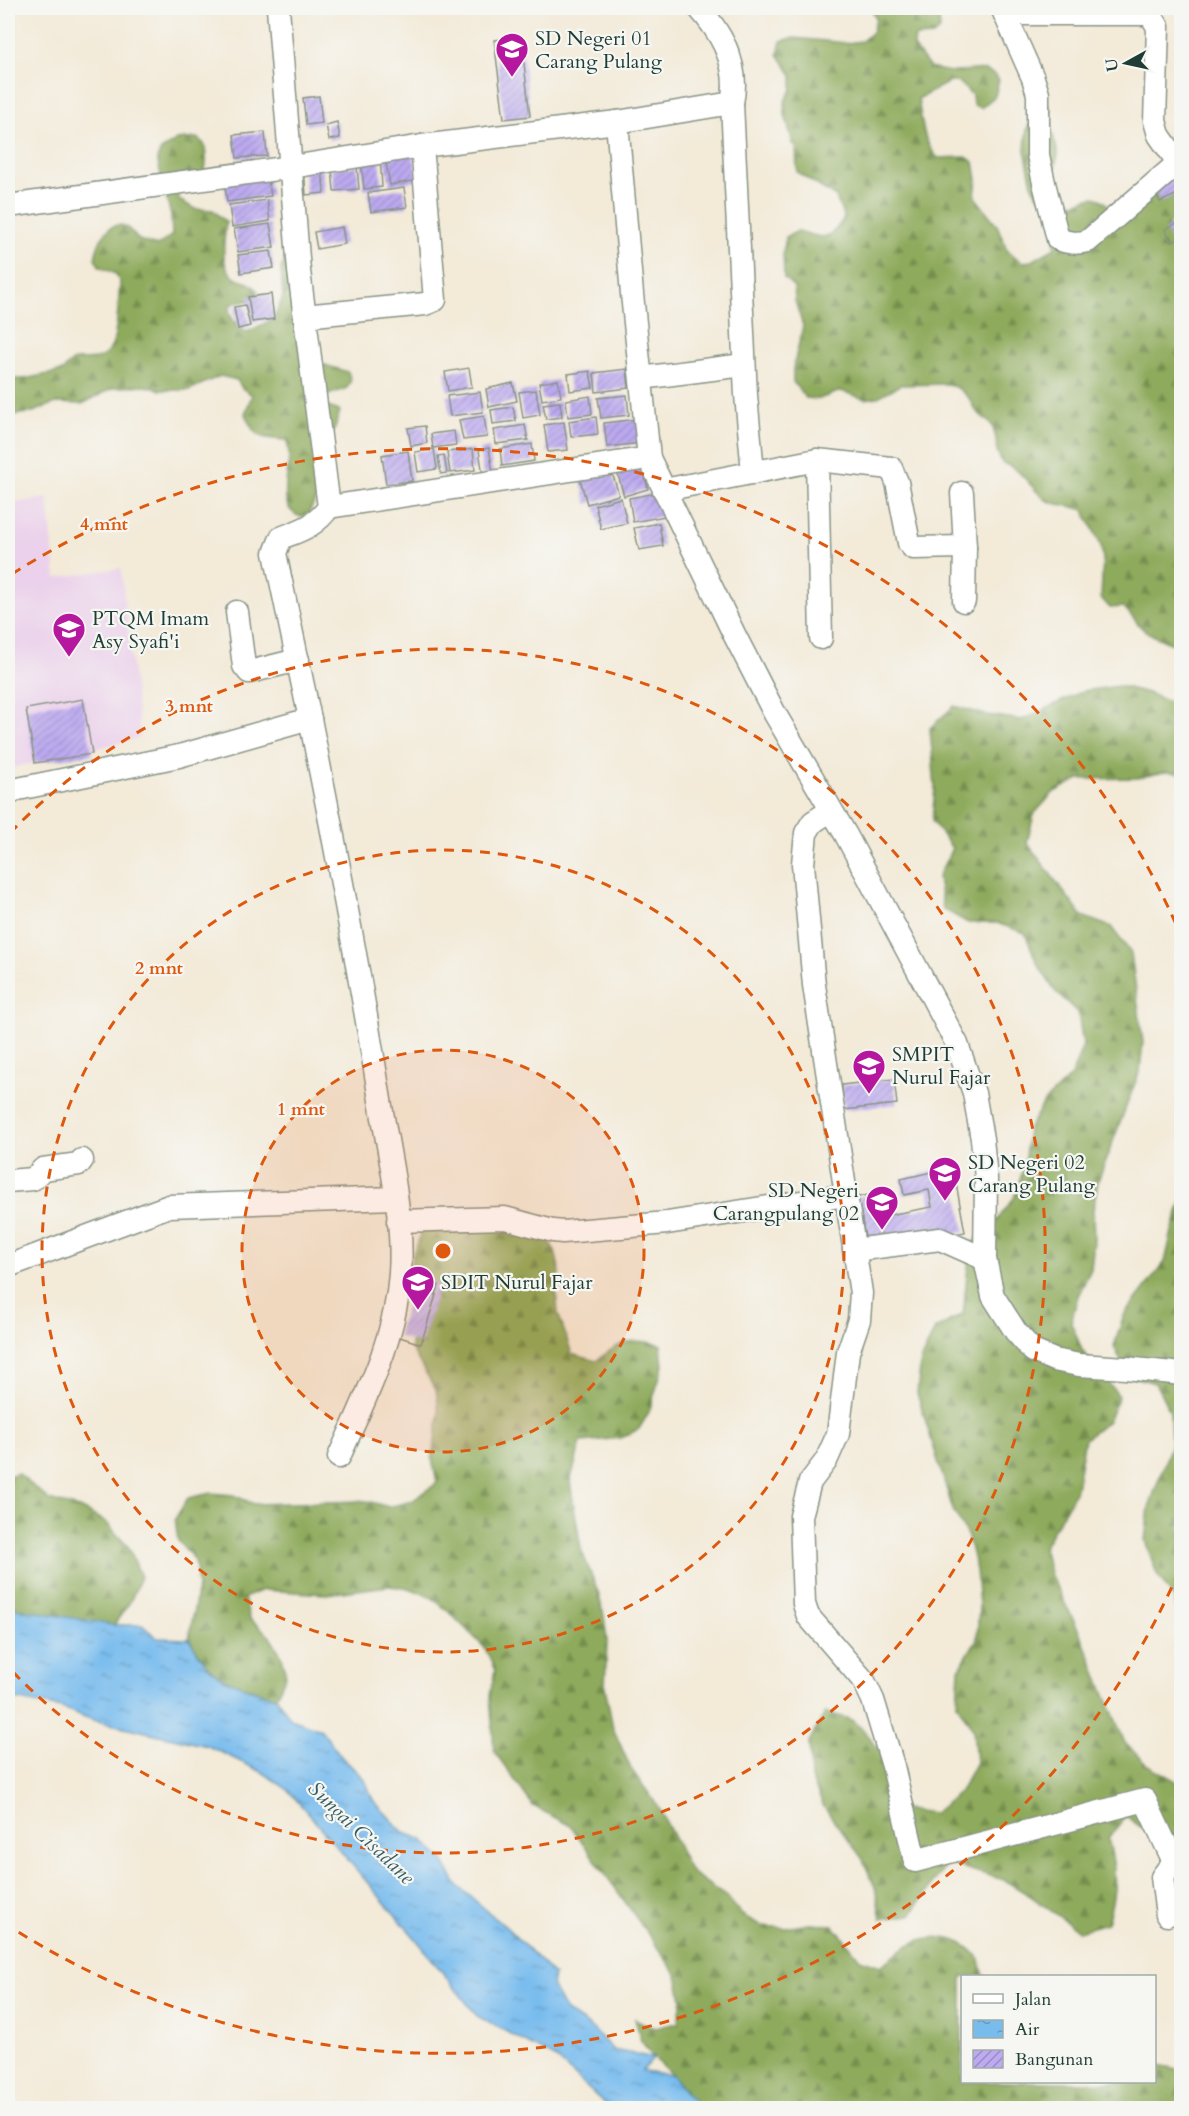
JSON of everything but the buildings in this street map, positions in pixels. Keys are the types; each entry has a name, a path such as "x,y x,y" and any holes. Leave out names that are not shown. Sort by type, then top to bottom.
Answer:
{"street":[{"path":"278,8 299,271 329,507"},
{"path":"699,8 722,41 732,62 735,80 732,103 744,365 753,473"},
{"path":"1003,11 1146,14 1152,17 1158,27 1155,121 1159,135 1179,166 1088,241 1067,243 1058,239 1038,155 1038,94 1034,78 1003,11"},
{"path":"8,206 292,167 422,146 617,122 732,103"},
{"path":"617,122 649,459 740,646 830,811 846,835 957,1044 974,1093 982,1139 986,1179 986,1259 993,1296 1016,1332 1033,1351 1054,1360 1078,1365 1182,1374"},
{"path":"304,316 425,304 435,300 422,146"},
{"path":"641,378 744,365"},
{"path":"339,1457 380,1362 391,1329 400,1273 396,1210 368,1024 310,719 275,553 277,544 281,538 306,529 315,523 329,507 649,459"},
{"path":"818,460 821,638"},
{"path":"664,490 818,460 891,468 897,482 909,543 913,548 966,547"},
{"path":"962,493 966,547 964,601"},
{"path":"237,612 244,666 249,672 298,660"},
{"path":"8,794 18,789 179,756 310,719"},
{"path":"830,811 813,822 806,833 802,864 816,996 861,1293 861,1308 848,1352 842,1415 834,1447 810,1482 801,1516 804,1604 808,1616 864,1681 873,1700 893,1766 915,1861 1145,1800 1179,1865 1168,1869 1162,1877 1167,1915"},
{"path":"8,1181 33,1179 44,1169 79,1164 82,1160"},
{"path":"8,1266 169,1206 396,1210 505,1218 563,1232 668,1223 846,1195"},
{"path":"854,1250 940,1239 986,1259"}],"shaded area":[{"name":"PTQM Imam Asy Syafi'i","path":"48,498 56,578 121,568 140,738 8,769 8,504"}],"green space":[{"path":"870,8 938,8 940,29 933,36 915,37 914,47 930,68 956,72 985,70 999,80 995,96 981,108 973,105 972,95 958,82 949,82 918,99 924,130 933,152 938,158 966,157 974,162 977,179 975,197 997,225 1007,250 1022,262 1032,261 1055,248 1052,213 1033,189 1025,150 1027,128 1045,102 1051,109 1051,128 1058,154 1054,172 1054,189 1065,203 1092,197 1108,205 1117,206 1167,187 1181,186 1181,212 1166,227 1170,227 1171,242 1182,236 1181,645 1152,635 1142,628 1123,607 1110,608 1101,598 1103,559 1101,546 1084,510 1046,500 1021,474 1002,463 992,425 975,410 969,398 959,389 948,384 900,385 878,397 865,399 841,391 819,399 806,398 793,382 793,368 803,326 795,301 794,287 784,278 783,251 786,237 798,231 820,237 829,235 844,218 836,197 797,172 796,146 793,144 785,115 785,101 792,89 792,75 778,54 781,41 794,38 847,43 862,41 872,32 876,18"},
{"path":"197,138 204,144 205,168 199,178 178,192 179,200 195,209 213,210 226,222 224,258 229,272 258,291 256,299 231,304 229,313 238,328 247,332 274,319 283,297 281,268 292,252 312,361 348,372 351,380 347,388 315,400 340,411 335,428 323,451 322,486 309,513 301,517 292,512 287,504 289,450 286,440 259,436 252,429 245,414 252,395 242,388 237,380 220,376 189,390 161,390 142,385 113,388 82,404 56,403 33,412 8,416 8,379 24,379 63,371 71,362 98,358 111,348 116,327 120,282 116,274 100,267 95,259 100,241 107,230 118,225 126,227 140,240 157,246 172,235 171,216 157,159 161,150 177,140"},
{"path":"1119,686 1148,693 1181,707 1181,773 1165,772 1137,778 1079,779 1054,792 1034,814 1027,843 1082,916 1111,927 1131,953 1143,1042 1140,1070 1098,1181 1093,1210 1094,1241 1091,1269 1078,1296 1071,1322 1082,1350 1119,1396 1108,1421 1085,1439 1075,1493 1043,1548 1051,1576 1080,1633 1125,1743 1146,1764 1181,1784 1181,1893 1175,1854 1126,1816 1108,1838 1115,1880 1107,1923 1079,1931 1004,1880 947,1863 911,1915 881,1919 875,1887 862,1858 824,1807 811,1778 809,1742 825,1713 853,1721 865,1731 880,1751 903,1809 934,1813 960,1792 976,1762 973,1730 957,1703 959,1669 977,1639 979,1606 976,1570 968,1537 953,1510 917,1393 921,1360 935,1329 963,1314 970,1246 994,1224 1014,1198 1024,1166 1028,1129 1045,1101 1071,1076 1083,1045 1078,1013 1055,991 1037,963 1025,933 997,923 968,923 943,909 938,877 952,848 932,821 935,788 930,728 954,706 987,715 1022,720 1083,691"},
{"path":"1181,1203 1181,1639 1175,1600 1157,1574 1145,1541 1149,1507 1171,1445 1170,1412 1155,1383 1127,1375 1114,1346 1124,1315 1165,1262"},
{"path":"511,1207 533,1212 555,1251 560,1272 556,1292 558,1313 572,1354 596,1361 620,1345 633,1341 661,1345 663,1366 649,1412 639,1429 621,1438 581,1442 570,1482 581,1549 598,1592 604,1616 607,1640 605,1687 613,1728 631,1769 658,1806 691,1872 728,1898 742,1915 762,1926 786,1928 809,1924 833,1925 860,1959 881,1966 909,1945 928,1938 953,1940 974,1952 980,1961 984,1975 961,1975 961,2083 1156,2083 1156,2065 1181,2071 1181,2108 702,2108 654,2058 641,2041 635,2019 654,2028 678,2023 682,1999 677,1975 571,1826 533,1806 494,1751 490,1696 495,1671 485,1648 448,1611 431,1597 409,1588 388,1586 327,1594 263,1590 244,1598 250,1619 268,1634 282,1656 286,1676 276,1697 227,1680 215,1673 204,1661 189,1639 198,1586 195,1560 178,1541 175,1519 188,1498 211,1493 233,1495 254,1504 367,1501 389,1507 412,1501 437,1483 432,1459 439,1414 436,1390 411,1348 412,1300 408,1277 413,1254 422,1231 441,1216"},
{"path":"18,1473 49,1500 79,1508 106,1522 129,1548 141,1577 130,1602 114,1625 8,1626 8,1476"}],"water":[{"name":"Sungai Cisadane","path":"8,1607 114,1625 142,1625 157,1638 189,1639 207,1666 215,1673 244,1687 276,1697 291,1719 321,1730 341,1756 365,1780 373,1800 404,1833 421,1839 442,1859 457,1885 506,1927 554,1975 552,1986 566,2011 592,2028 613,2050 654,2058 642,2071 672,2075 685,2092 702,2108 615,2108 604,2103 555,2058 477,2016 416,1939 288,1790 262,1772 208,1746 93,1720 62,1708 8,1698"}],"place":[{"name":"SD Negeri 01 Carang Pulang","path":"512,78"},
{"name":"PTQM Imam Asy Syafi'i","path":"69,658"},
{"name":"SMPIT Nurul Fajar","path":"869,1095"},
{"name":"SD Negeri 02 Carang Pulang","path":"945,1202"},
{"name":"SD Negeri Carangpulang 02","path":"882,1231"},
{"name":"SDIT Nurul Fajar","path":"418,1311"}]}
